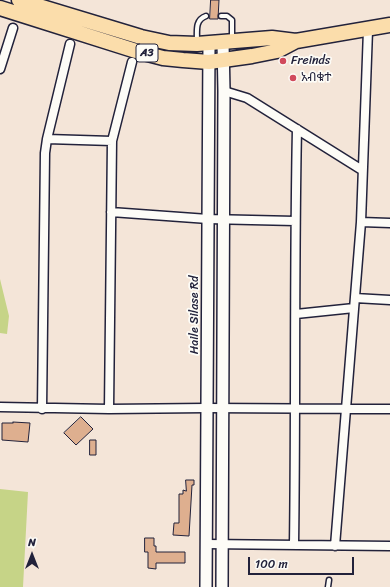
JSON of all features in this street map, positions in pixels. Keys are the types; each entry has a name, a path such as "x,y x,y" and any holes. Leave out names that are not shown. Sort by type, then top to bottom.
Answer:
{"highway":[{"name":"A3","path":"12,5 169,43 215,43 272,38 296,41 390,26"},
{"name":"A3","path":"12,5 156,56 183,60 209,62 224,60 276,51 296,41"}],"main road":[{"path":"215,43 224,60 222,587"},
{"name":"Haile Silase Rd","path":"206,587 209,62 215,43"},
{"path":"209,144 224,144"}],"street":[{"path":"0,69 13,28"},
{"path":"336,546 361,222 368,30"},
{"path":"42,409 45,153 47,138 70,44"},
{"path":"109,409 112,141 132,62"},
{"path":"224,91 247,98 362,170"},
{"path":"294,545 296,409 295,221 297,129"},
{"path":"47,138 112,141"},
{"path":"111,212 208,220 295,221"},
{"path":"361,222 390,223"},
{"path":"355,298 390,300"},
{"path":"296,314 354,308"},
{"path":"0,407 42,409 390,409"},
{"path":"206,544 390,546"}],"lane":[{"path":"206,16 200,18 198,22 215,43 232,20 227,16 221,16"},
{"path":"328,587 329,580"}],"green space":[{"path":"0,279 9,316 7,334 0,333"},
{"path":"0,489 28,492 23,587 0,587"}],"building":[{"path":"211,0 219,0 218,19 210,19"},
{"path":"81,417 93,429 76,445 64,433"},
{"path":"2,423 30,423 28,442 2,440"},
{"path":"90,440 96,440 96,455 90,455"},
{"path":"186,480 194,480 194,485 192,485 189,536 173,535 174,523 179,523 179,494 183,494 183,490 186,491"},
{"path":"145,538 154,538 156,552 185,552 185,563 156,563 156,569 148,568 148,552 145,552"}],"place":[{"name":"Freinds","path":"283,61"},
{"name":"አብቁተ","path":"293,78"}]}
